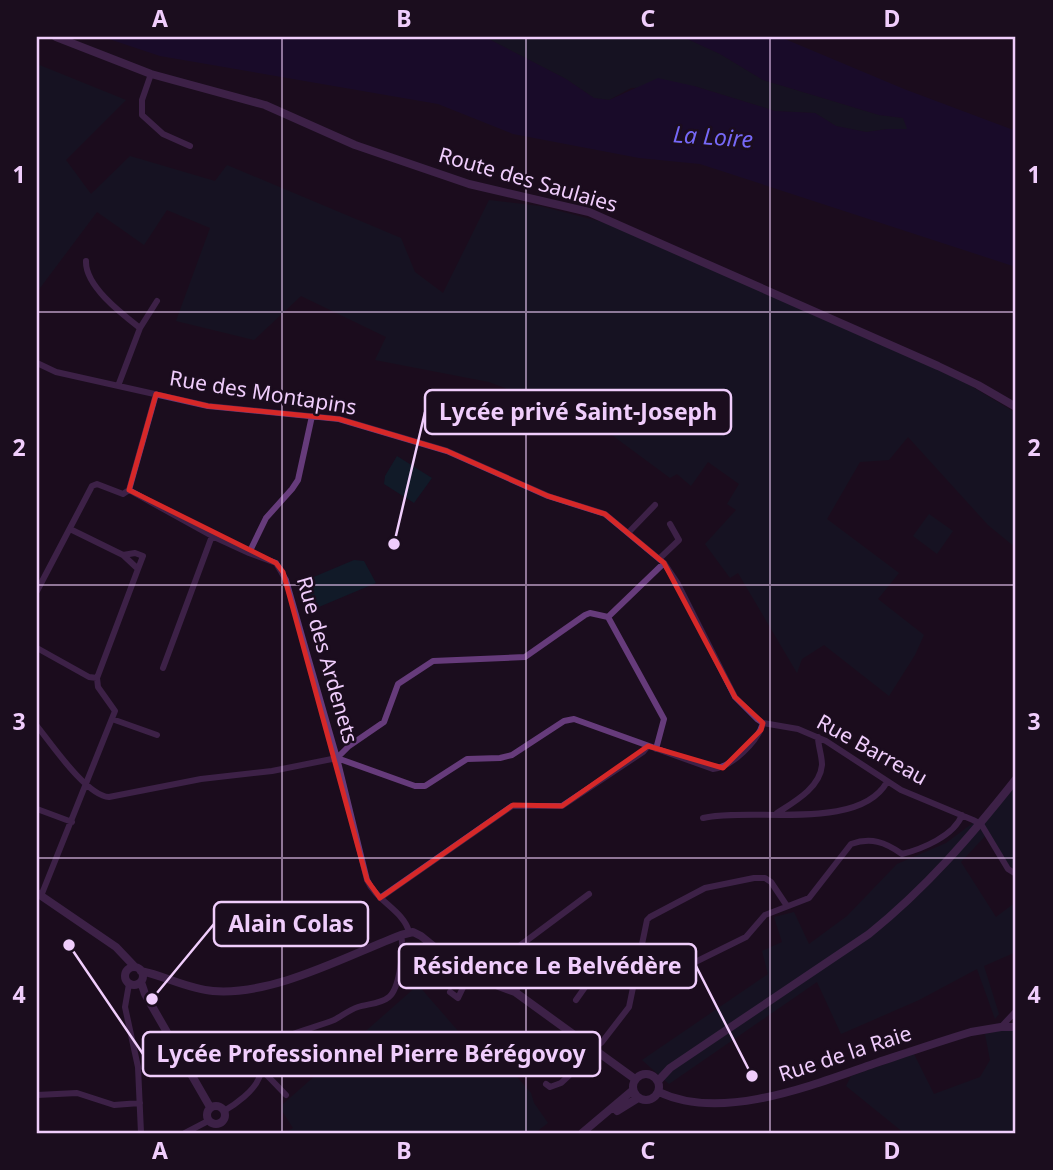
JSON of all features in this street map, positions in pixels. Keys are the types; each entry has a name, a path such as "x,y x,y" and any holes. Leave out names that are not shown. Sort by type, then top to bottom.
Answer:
{"street":[{"name":"Route des Saulaies","path":"57,37 151,74 265,105 355,145 470,184 589,212 938,366 1016,407"},
{"path":"151,74 142,100 142,115 163,134 190,146"},
{"path":"86,261 86,271 102,294 140,328"},
{"path":"118,386 140,328 157,301"},
{"name":"Rue des Montapins","path":"37,363 56,372 208,406 339,419 447,451 548,496 605,514 662,561"},
{"path":"129,490 156,394"},
{"path":"249,553 266,518 298,480 312,416"},
{"name":"Rue des Ardenets","path":"70,529 92,486 97,484 123,494 129,490 212,536 276,563 286,580 337,758 367,880 371,889 406,923 405,934"},
{"path":"629,532 655,505"},
{"path":"608,617 679,540 670,524"},
{"path":"37,591 70,529 123,555 138,569"},
{"path":"163,667 212,536"},
{"path":"123,555 143,556 97,678 98,687 115,711 72,822 39,895 122,954 210,1107"},
{"path":"37,726 79,778 102,797 201,779 272,771 337,758 415,786 425,786 467,759 512,755 564,721 574,719 713,769 723,768 736,760 761,730 763,723 735,697 678,584 662,561"},
{"path":"337,758 349,746 384,722 398,684 433,661 525,657 590,613 608,617 664,719 652,748 562,806 512,806 380,898"},
{"path":"37,648 89,677 97,678"},
{"path":"112,719 157,735"},
{"name":"Rue Barreau","path":"763,723 798,729 818,737 887,782 981,824"},
{"path":"775,814 805,794 817,779 822,767 818,737"},
{"path":"655,1078 890,918 922,890 981,824 1016,779"},
{"path":"703,818 838,812 856,807 875,796 887,782"},
{"path":"37,807 72,822"},
{"path":"515,992 531,965 576,952 637,964 655,971 675,972 746,937 765,915 809,898 851,844 883,842 902,854 927,846 959,823 962,815"},
{"path":"981,824 1008,869 1016,874"},
{"path":"546,1084 550,1087 561,1083 629,1007 647,920 705,888 765,878 774,885 787,906"},
{"path":"531,965 518,947 589,894"},
{"path":"136,977 155,975 196,989 251,989 286,980 405,934 421,936 469,975 515,992 595,1048 635,1079 636,1094"},
{"path":"224,1111 249,1091 259,1079 264,1054 273,1043 350,1010 388,998 395,989 405,934"},
{"path":"576,1000 588,983 594,954"},
{"path":"633,985 653,977 655,971"},
{"path":"145,994 148,980 155,975"},
{"path":"450,992 458,999 469,975"},
{"path":"136,977 125,1007 138,1067 141,1133"},
{"path":"1001,1027 1016,1012"},
{"name":"Rue de la Raie","path":"659,1092 699,1103 779,1095 971,1032 1016,1027"},
{"path":"297,1034 302,1047"},
{"path":"261,1069 286,1095"},
{"path":"635,1079 643,1074 655,1078"},
{"path":"636,1094 649,1100 659,1092 655,1078"},
{"path":"37,1095 77,1093 114,1105 140,1103"},
{"path":"582,1133 636,1094"},
{"path":"590,1133 636,1094"},
{"path":"210,1107 220,1107 224,1111 222,1128 208,1121 206,1115 210,1107"},
{"path":"185,1133 208,1121"}],"highlighted area":[{"path":"156,394 208,406 339,419 447,451 548,496 605,514 664,563 735,697 763,723 761,730 723,768 648,746 562,806 513,805 380,898 367,880 283,572 276,563 129,490"}],"shaded area":[{"path":"485,37 683,37 720,54 763,80 879,115 903,118 908,129 866,132 836,126 815,113 775,111 694,86 631,88 609,100 594,98 566,79"},
{"path":"37,64 126,100 66,160 91,194 130,156 215,181 227,165 401,238 415,272 443,293 489,200 540,206 618,226 956,377 1016,413 1016,548 988,525 908,437 889,460 860,462 827,519 899,573 878,599 924,635 915,655 889,696 824,645 802,659 797,673 738,573 730,578 705,544 736,510 727,504 739,484 708,462 691,486 677,474 670,478 578,410 575,415 489,382 375,360 386,337 301,296 254,340 176,321 210,228 167,210 144,245 97,212 37,292"},
{"path":"397,456 432,478 414,503 384,484 385,476"},
{"path":"929,514 953,531 937,554 913,536"},
{"path":"354,560 364,561 376,583 307,612 300,591 304,581"},
{"path":"1016,783 1016,870 1010,867 988,833 961,862 996,917 1016,902 1016,952 984,966 999,1014 995,1019 977,969 919,1000 841,1034 817,982 669,1084 642,1060 768,974 762,951 782,942 774,917 794,912 809,944 847,916 897,864 946,843 1001,802"},
{"path":"418,985 486,1063 497,1054 531,1093 534,1103 548,1123 535,1133 285,1133 293,1128 282,1111 283,1104"},
{"path":"1016,1027 1016,1133 904,1133 846,1086 851,1076 914,1054 934,1094 980,1077 990,1060 985,1034"}],"water":[{"name":"La Loire","path":"103,37 485,37 566,79 594,98 609,100 658,78 775,111 815,113 836,126 866,132 907,129 903,118 879,115 763,80 720,54 683,37 780,37 904,89 1016,131 1016,267 700,164 639,158 513,134 438,104 160,56"}],"place":[{"name":"Lycée privé Saint-Joseph","path":"394,544"},
{"name":"Lycée Professionnel Pierre Bérégovoy","path":"69,945"},
{"name":"Alain Colas","path":"152,999"},
{"name":"Résidence Le Belvédère","path":"752,1076"}]}
